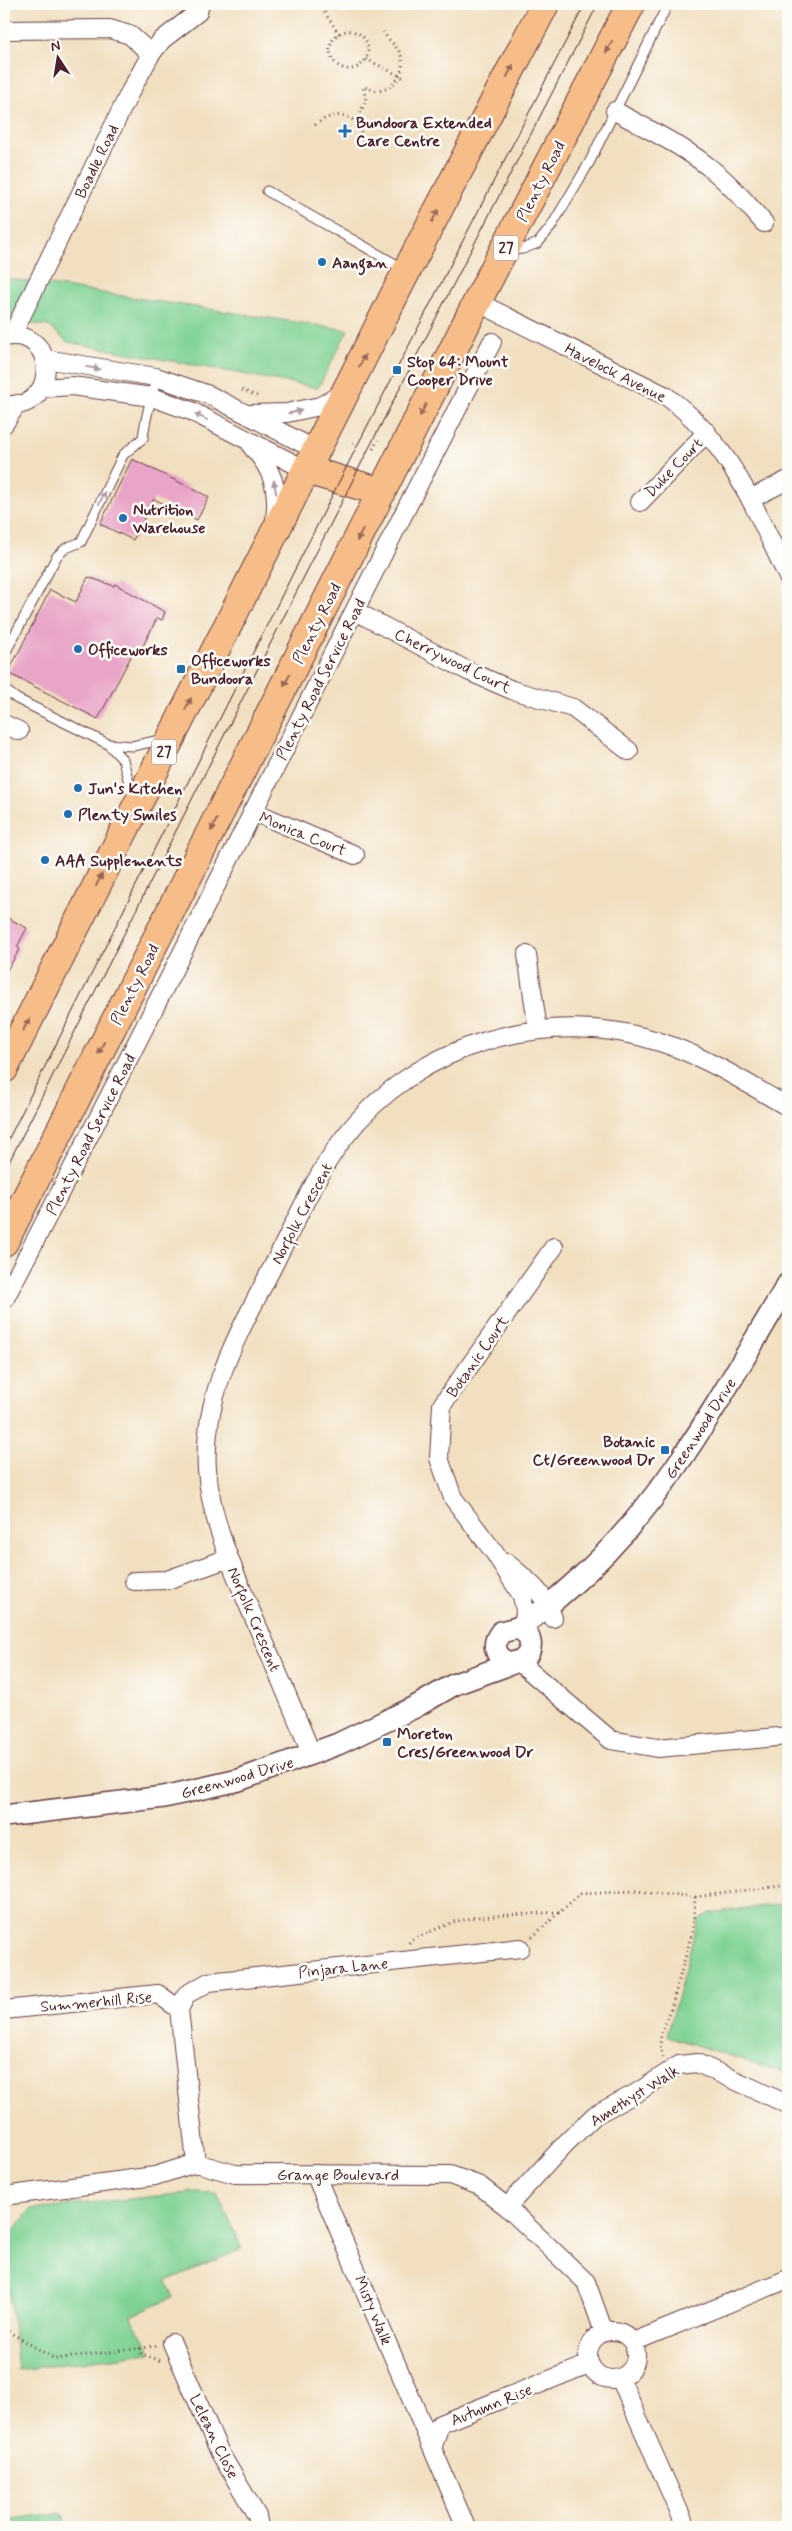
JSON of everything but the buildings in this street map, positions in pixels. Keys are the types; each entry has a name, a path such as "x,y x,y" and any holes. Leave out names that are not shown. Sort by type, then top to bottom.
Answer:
{"highway":[{"name":"27","path":"4,1069 407,270 545,4"},
{"name":"Plenty Road","path":"4,1242 452,353 631,4"},
{"path":"311,460 382,492"}],"street":[{"name":"Boadle Road","path":"10,336 130,92 151,54 169,33 198,12 200,4"},
{"path":"4,30 110,29 130,35 151,54"},
{"path":"614,111 686,151 710,167 764,223"},
{"name":"Havelock Avenue","path":"478,302 666,396 682,408 707,432 733,466 788,577"},
{"path":"4,424 10,404 35,396 42,388 47,369 45,359 34,343 10,336"},
{"name":"Plenty Road Service Road","path":"4,1300 92,1132 252,812 492,342"},
{"path":"452,353 467,391"},
{"path":"45,359 156,377 209,395 246,414 311,460"},
{"path":"42,388 72,386 152,398 191,411 245,439 311,460"},
{"path":"246,414 287,413 320,406 347,391"},
{"name":"Duke Court","path":"640,502 707,432"},
{"path":"245,439 264,460 274,480 278,502 273,535"},
{"path":"750,499 788,480"},
{"name":"Cherrywood Court","path":"355,611 486,679 512,690 573,708 629,751"},
{"name":"Monica Court","path":"252,812 355,854"},
{"path":"527,955 538,1030"},
{"path":"147,957 174,967"},
{"name":"Norfolk Crescent","path":"312,1755 229,1558 213,1508 207,1470 208,1421 212,1399 235,1342 329,1159 342,1139 388,1093 411,1077 467,1047 497,1037 538,1030 597,1030 632,1035 662,1043 713,1064 788,1107"},
{"name":"Botanic Court","path":"522,1645 525,1610 522,1596 494,1552 453,1498 439,1458 442,1405 554,1247"},
{"name":"Greenwood Drive","path":"4,1816 164,1797 239,1780 312,1755 371,1729 455,1684 522,1645 551,1612 576,1596 599,1562 634,1523 672,1473 702,1428 788,1284"},
{"name":"Botanic Court","path":"494,1552 538,1589 551,1612"},
{"path":"134,1580 167,1580 229,1558"},
{"name":"Greenwood Drive","path":"455,1684 495,1647 501,1632 522,1645"},
{"path":"495,1647 500,1657 522,1645 560,1697 611,1740 658,1748 788,1736"},
{"name":"Pinjara Lane","path":"179,2009 188,1994 208,1982 520,1948"},
{"name":"Summerhill Rise","path":"4,2010 158,1994 179,2009"},
{"path":"4,2196 155,2176 196,2163 179,2009"},
{"name":"Amethyst Walk","path":"507,2207 566,2143 595,2115 638,2092 679,2065 698,2064 787,2104"},
{"name":"Grange Boulevard","path":"196,2163 235,2174 450,2175 480,2186 507,2207 586,2282 604,2332"},
{"name":"Misty Walk","path":"315,2174 433,2446"},
{"path":"633,2342 788,2280"},
{"path":"604,2332 621,2332 633,2342 636,2359 627,2374 620,2378 602,2377 590,2364 590,2345 594,2338 604,2332"},
{"name":"Lelean Close","path":"172,2344 220,2453 257,2516 259,2527"},
{"name":"Autumn Rise","path":"433,2446 440,2424 590,2364"},
{"path":"620,2378 686,2527"},
{"path":"433,2446 466,2527"}],"lane":[{"path":"505,250 523,249 538,243 551,227 589,163 668,4"},
{"path":"267,191 407,270"},
{"path":"4,655 57,556 66,548 81,542 123,455 143,438 145,416 152,398 156,377"},
{"path":"4,689 30,706 108,744 123,760 136,808"},
{"path":"108,744 132,746 149,744 171,737"}],"path":[{"path":"319,4 339,34"},
{"path":"351,32 362,37 368,48 366,60 351,69 339,66 334,62 330,50 332,44 339,34 351,32"},
{"path":"356,122 366,100 363,87 375,91 383,90 396,83 399,76 403,60 396,46 383,32"},
{"path":"366,60 406,79"},
{"path":"315,125 325,117 342,115 356,122 362,135 363,149"},
{"path":"373,449 378,440"},
{"path":"520,1948 582,1893 636,1890 695,1897 788,1885"},
{"path":"679,2065 664,2059 660,2046 661,2034 673,2002 693,1929 695,1897"},
{"path":"402,1961 411,1940 452,1922 477,1916 560,1912"},
{"path":"4,2329 55,2360 172,2344"}],"green space":[{"path":"4,278 348,330 318,388 67,342 49,326 4,320"},
{"path":"788,1903 788,2074 667,2036 698,1920 709,1913"},
{"path":"196,2192 217,2193 242,2249 166,2281 173,2298 131,2316 150,2353 18,2370 4,2244 31,2209"},
{"path":"63,2513 66,2527 6,2527 5,2521"}],"tram line":[{"path":"4,1148 356,448 585,4"},
{"path":"4,1172 369,448 598,4"}],"place":[{"name":"Bundoora Extended Care Centre","path":"345,131"},
{"name":"Aangan","path":"322,262"},
{"name":"Stop 64: Mount Cooper Drive","path":"397,370"},
{"name":"Nutrition Warehouse","path":"123,518"},
{"name":"Officeworks","path":"78,649"},
{"name":"Officeworks Bundoora","path":"181,669"},
{"name":"Jun's Kitchen","path":"78,788"},
{"name":"Plenty Smiles","path":"68,814"},
{"name":"AAA Supplements","path":"45,860"},
{"name":"Botanic Ct/Greenwood Dr","path":"665,1450"},
{"name":"Moreton Cres/Greenwood Dr","path":"387,1742"}]}
